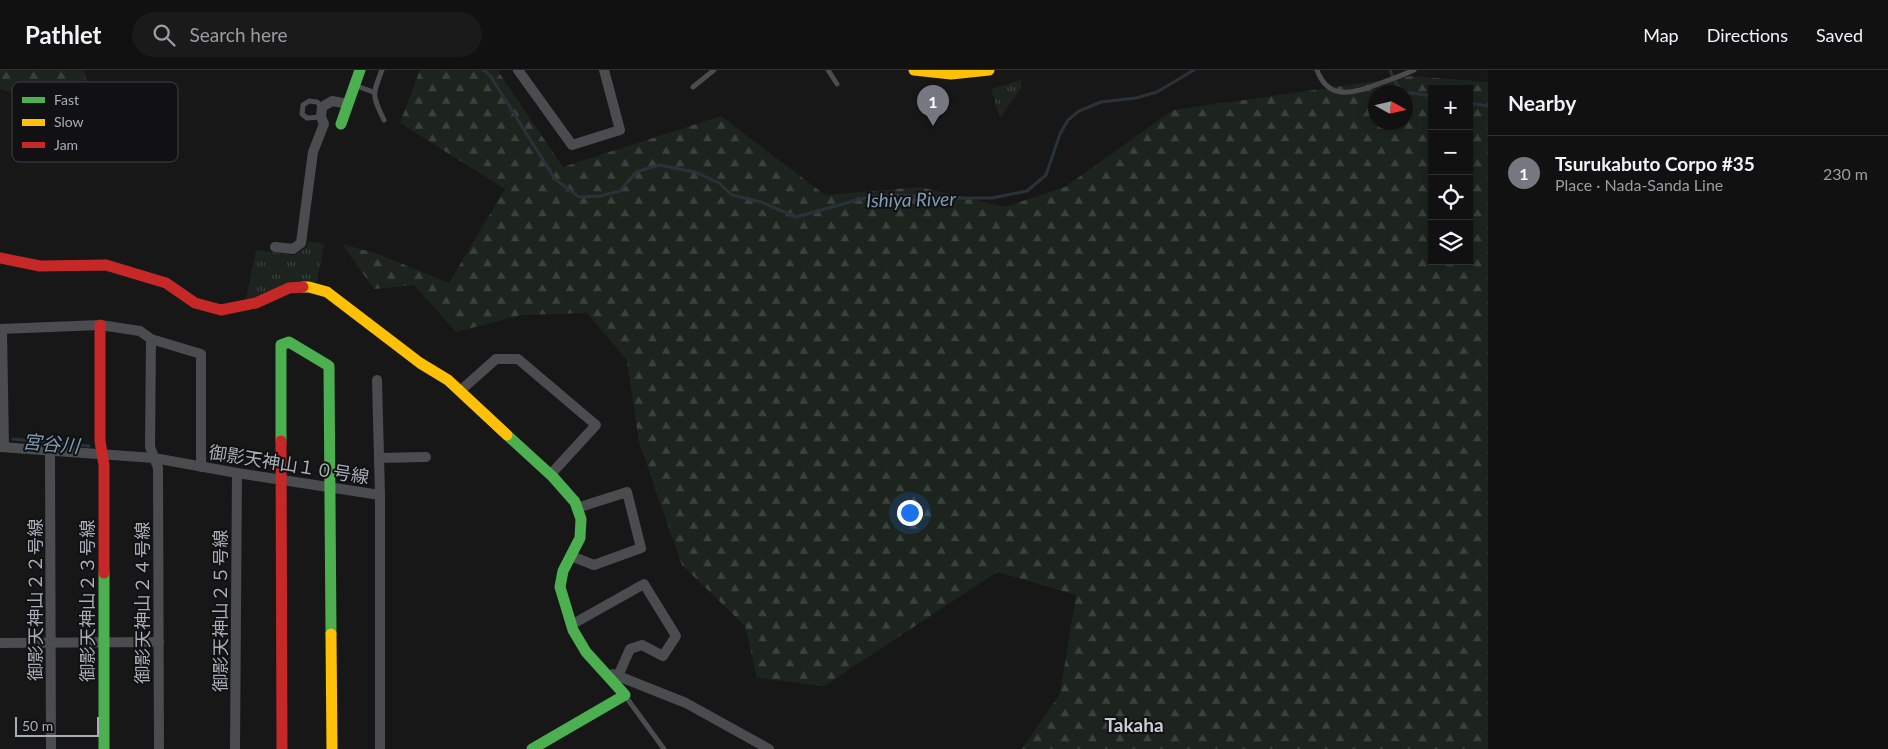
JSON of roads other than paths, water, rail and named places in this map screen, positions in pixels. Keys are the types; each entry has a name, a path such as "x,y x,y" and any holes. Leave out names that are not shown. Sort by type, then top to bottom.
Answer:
{"street":[{"path":"518,70 572,145 620,130 604,70"},
{"path":"914,70 930,74 976,73 989,70"},
{"path":"341,124 357,78"},
{"path":"275,247 293,249 301,243 313,152 324,124 322,112 332,101 348,104"},
{"path":"0,258 40,266 106,266 166,283 195,303 221,310 256,303 289,288 308,287 327,292 420,363 448,380 551,474 575,502 581,519 580,538 563,571 560,587 571,625 586,652 625,695 532,749"},
{"path":"2,447 1,329 100,325 140,331 151,339 201,354 201,467"},
{"name":"御影天神山２３号線","path":"100,325 100,441 104,465 104,749"},
{"name":"御影天神山２４号線","path":"151,339 150,447 158,468 159,749"},
{"path":"282,749 281,345 288,342 329,366 332,749"},
{"path":"460,391 496,360 518,359 596,425 551,474"},
{"path":"377,380 380,495"},
{"name":"御影天神山１０号線","path":"2,447 154,458 237,474 380,495 380,749"},
{"name":"御影天神山２２号線","path":"50,451 50,749"},
{"path":"379,458 426,457"},
{"name":"御影天神山２５号線","path":"235,749 237,474"},
{"path":"571,556 594,565 641,548 626,492 577,508"},
{"path":"571,625 644,584 676,636 663,656 642,645 630,650 618,676"},
{"path":"0,643 159,642"},
{"path":"604,671 686,703 769,749"}],"lane":[{"path":"373,92 382,70"},
{"path":"693,87 714,70"},
{"path":"828,70 837,84"},
{"path":"1318,70 1325,85 1336,92 1346,93 1357,92 1413,71"},
{"path":"357,78 373,92 384,120"},
{"path":"625,695 664,749"}],"waterway":[{"name":"Ishiya River","path":"484,70 491,77 555,179 579,197 600,196 620,191 636,172 659,165 695,172 719,183 732,195 761,202 796,217 868,197 897,195 992,198 1027,191 1046,175 1060,134 1068,120 1079,111 1101,102 1136,98 1157,92 1194,70"},
{"name":"Ishiya River","path":"1390,70 1394,80 1403,92 1428,95"},
{"name":"Ishiya River","path":"1473,104 1488,106"},
{"name":"宮谷川","path":"13,439 89,446"}],"place":[{"name":"Tsurukabuto Corpo #35","path":"933,126"}],"district":[{"name":"Takaha","path":"1134,724"}]}
